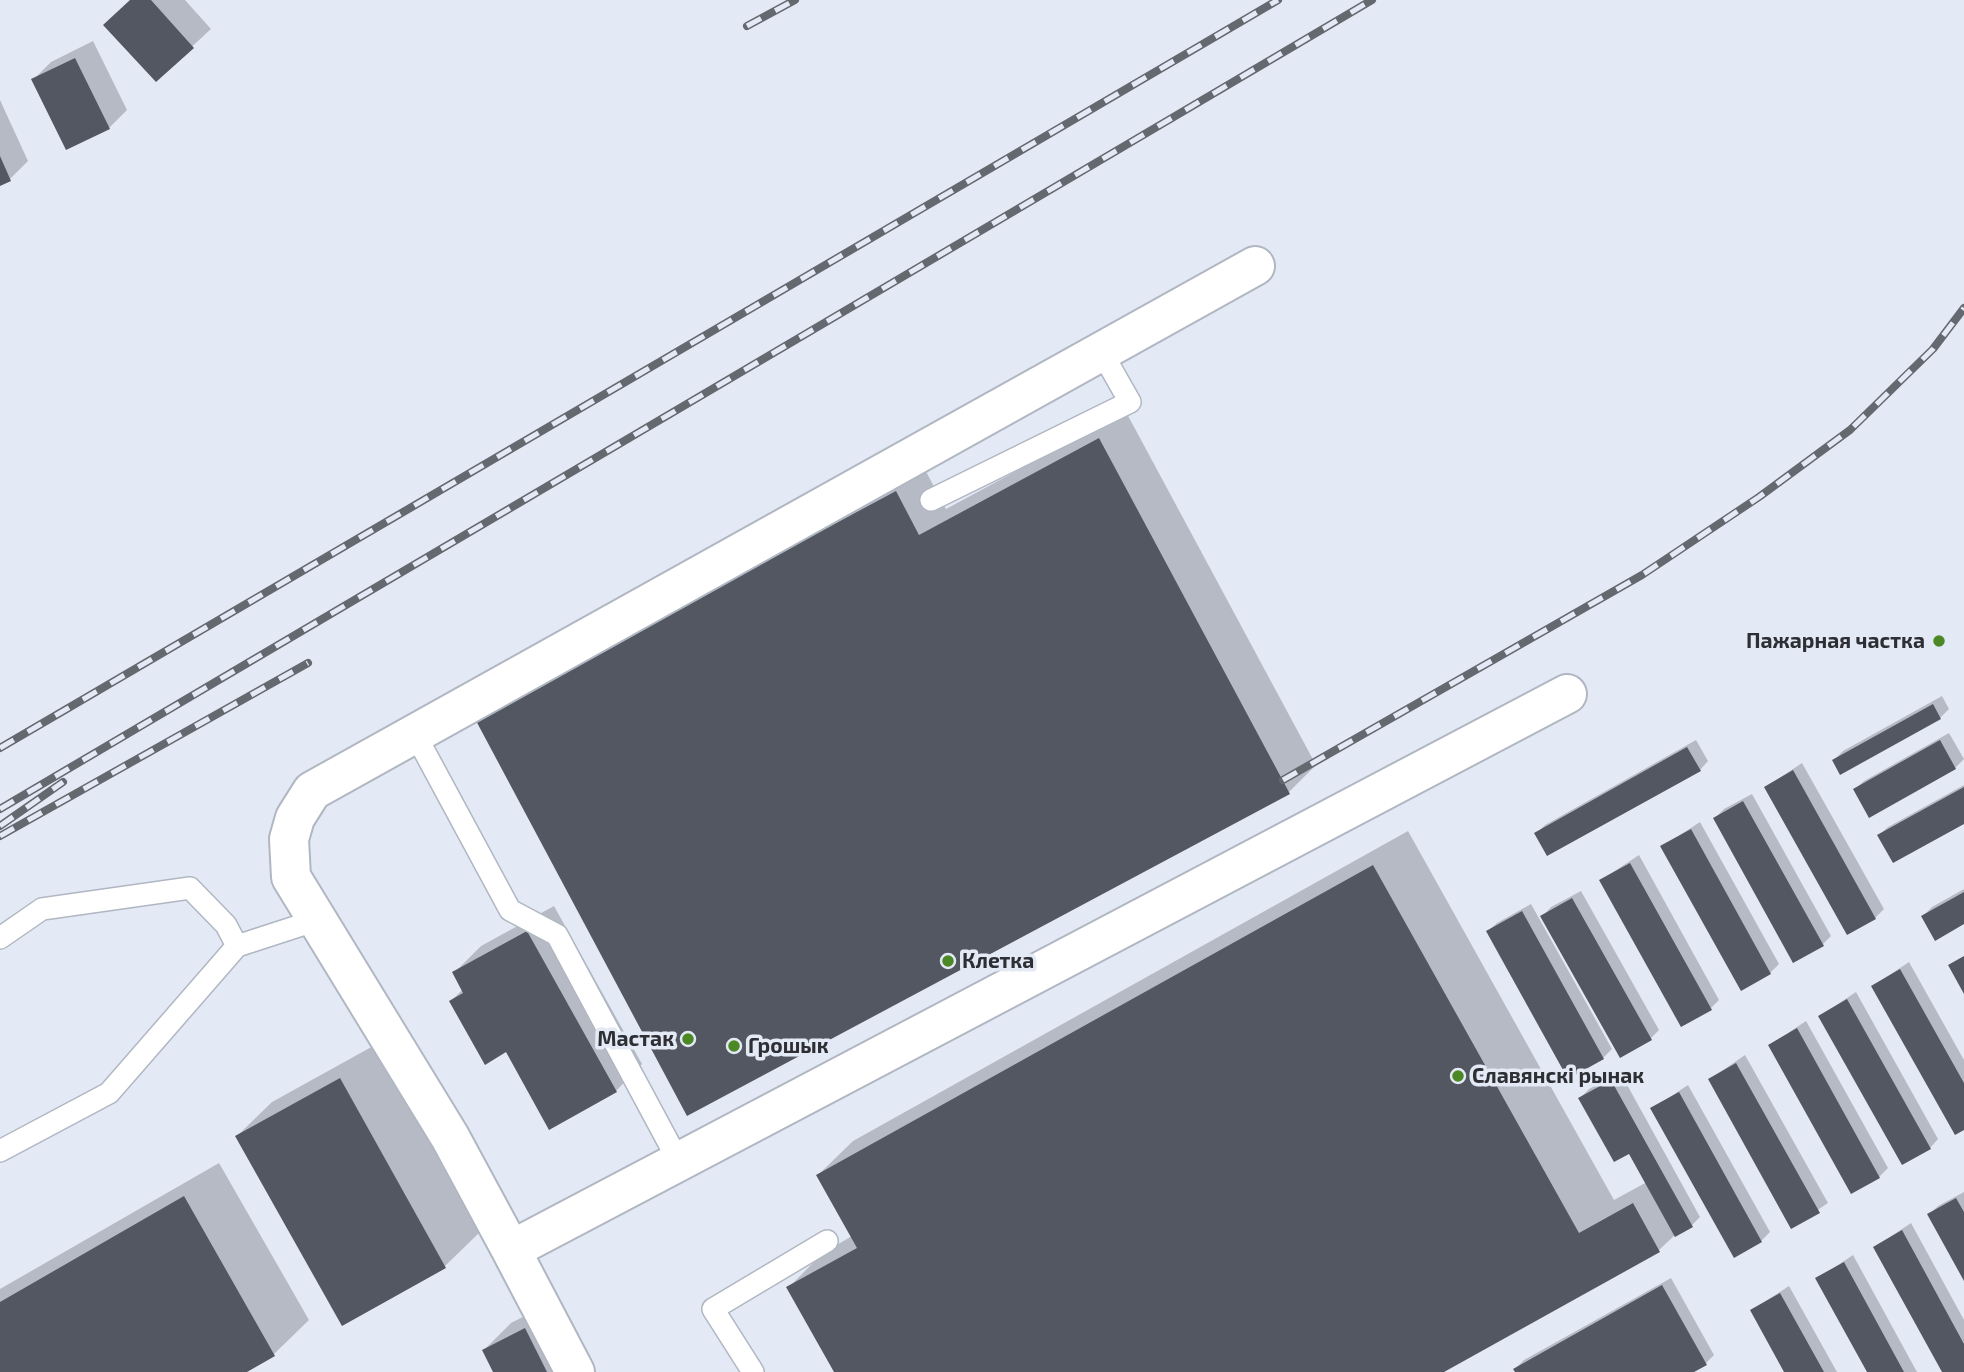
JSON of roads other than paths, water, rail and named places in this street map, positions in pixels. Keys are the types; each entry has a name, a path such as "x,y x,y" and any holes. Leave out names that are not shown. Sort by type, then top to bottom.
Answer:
{"street":[{"path":"575,1372 450,1137 291,877 289,839 295,818 312,791 1255,266"},
{"path":"512,1250 1567,695"}],"lane":[{"path":"931,500 1130,401 1101,351"},
{"path":"415,734 510,910 557,935 679,1161"},
{"path":"0,938 42,909 190,888 226,925 237,946"},
{"path":"0,1152 109,1093 237,946 317,920"},
{"path":"753,1372 713,1310 827,1241"}],"railway":[{"path":"747,26 795,0"},
{"path":"0,748 1278,0"},
{"path":"0,809 1372,0"},
{"path":"1283,780 1642,575 1759,497 1850,430 1933,349 1964,308"},
{"path":"0,836 308,663"},
{"path":"0,826 63,782"}],"place":[{"name":"Пажарная частка","path":"1939,641"},
{"name":"Клетка","path":"948,961"},
{"name":"Мастак","path":"688,1039"},
{"name":"Грошык","path":"734,1046"},
{"name":"Славянскі рынак","path":"1458,1076"}]}
